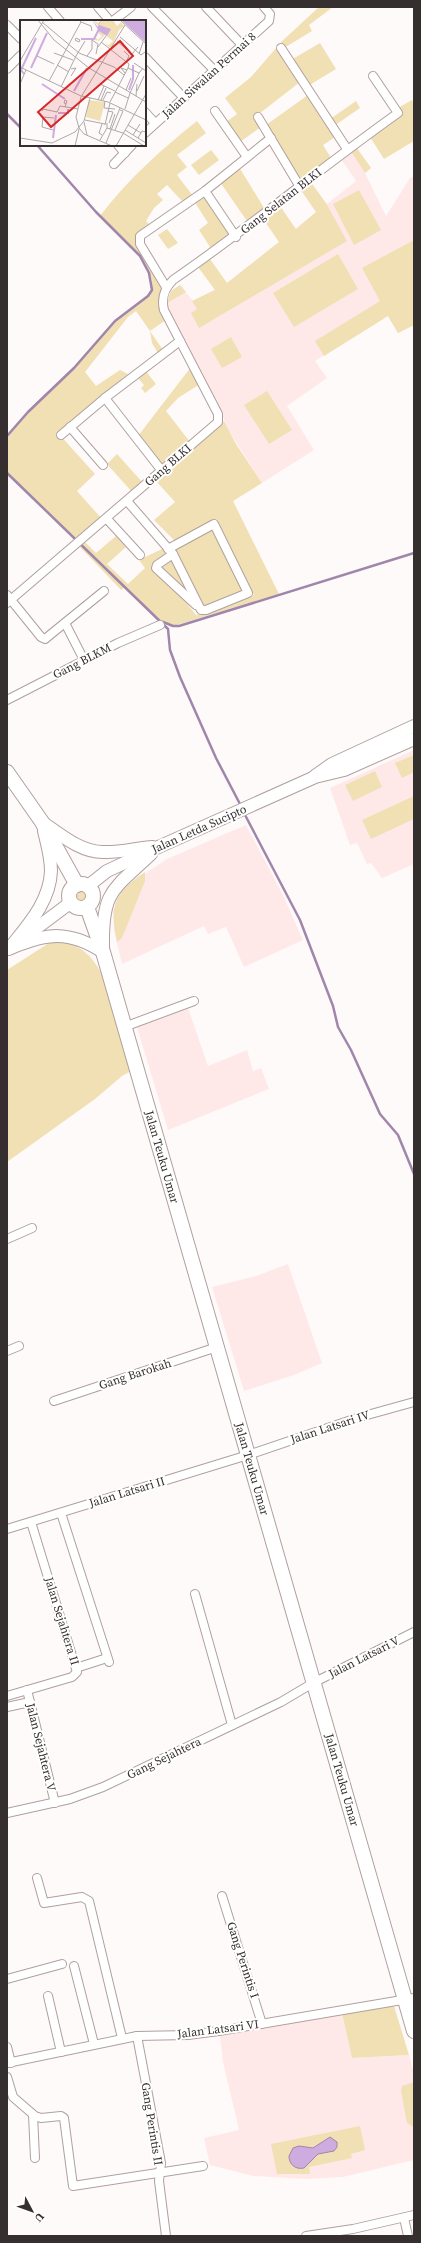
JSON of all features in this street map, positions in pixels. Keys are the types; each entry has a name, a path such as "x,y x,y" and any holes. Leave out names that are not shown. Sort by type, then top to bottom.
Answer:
{"highway":[{"path":"7,772 42,822 82,885 93,897 87,907 80,909 70,903 69,892 82,885"},
{"name":"Jalan Teuku Umar","path":"87,907 103,952 313,1682 410,1999 414,2031"}],"main road":[{"name":"Jalan Letda Sucipto","path":"315,777 332,764 414,726"},
{"name":"Jalan Letda Sucipto","path":"82,885 107,870 315,777 344,770 414,739"},
{"path":"42,822 78,845 95,852 160,846"},
{"path":"8,950 38,910 48,889 51,875 50,859 42,822"},
{"path":"8,950 35,938 49,935 80,939 103,952 104,919 112,890 121,880 160,846"},
{"path":"8,950 70,903"}],"street":[{"path":"48,7 59,20"},
{"path":"98,7 109,20"},
{"path":"114,20 131,7"},
{"path":"152,7 214,70"},
{"path":"206,7 242,45"},
{"name":"Jalan Siwalan Permai 8","path":"146,132 269,21 271,17 264,7"},
{"path":"7,24 20,38"},
{"path":"281,48 347,149"},
{"path":"7,69 20,56"},
{"path":"146,59 184,98"},
{"name":"Gang Selatan BLKI","path":"166,288 173,280 236,237 347,149 398,113 374,76"},
{"path":"215,111 247,157"},
{"path":"146,113 155,124"},
{"path":"258,116 300,187"},
{"path":"166,288 140,244 139,238 205,191 272,138"},
{"path":"119,146 125,153"},
{"path":"114,164 131,146"},
{"path":"205,191 236,237"},
{"name":"Gang BLKI","path":"8,599 71,550 162,471 219,418 163,306 166,288"},
{"path":"61,435 105,398 180,341"},
{"path":"105,398 162,471"},
{"path":"70,427 103,465"},
{"path":"127,501 171,552 200,609"},
{"path":"107,519 140,555"},
{"path":"214,524 217,527 248,593 206,610 200,609 156,568 157,565 171,552 214,524"},
{"path":"8,599 42,638 47,638 104,592"},
{"path":"65,623 84,660"},
{"name":"Gang BLKM","path":"7,700 84,660 133,636 160,625"},
{"path":"124,1026 194,1001"},
{"path":"7,1239 32,1228"},
{"path":"7,1351 19,1346"},
{"name":"Gang Barokah","path":"54,1401 217,1347"},
{"name":"Jalan Latsari IV","path":"248,1455 360,1417 414,1402"},
{"name":"Jalan Latsari II","path":"7,1529 248,1455"},
{"path":"61,1513 108,1660 76,1668"},
{"name":"Jalan Sejahtera II","path":"7,1696 74,1676 77,1672 32,1522"},
{"path":"196,1594 232,1726"},
{"name":"Jalan Latsari V","path":"313,1682 414,1632"},
{"name":"Gang Sejahtera","path":"7,1813 55,1803 103,1788 281,1702 313,1682"},
{"name":"Jalan Sejahtera V","path":"27,1690 55,1803"},
{"path":"7,1707 30,1702"},
{"path":"37,1878 44,1903 82,1897 90,1902 122,2038"},
{"name":"Gang Perintis I","path":"222,1896 262,2024"},
{"path":"7,1979 62,1964"},
{"path":"74,1966 94,2044"},
{"path":"48,1996 61,2052"},
{"name":"Jalan Latsari VI","path":"9,2063 122,2038 197,2034 410,1999"},
{"name":"Gang Perintis II","path":"137,2036 161,2163 159,2179 166,2236"},
{"path":"7,2047 9,2063"},
{"path":"7,2077 13,2097 33,2115 41,2118 61,2116 64,2118 73,2185 203,2166"},
{"path":"33,2115 35,2158"},
{"path":"306,2236 353,2232 414,2215"},
{"path":"404,2218 408,2236"}],"shaded area":[{"path":"319,7 333,7 309,25 312,31 284,48 280,43"},
{"path":"320,43 336,69 308,86 291,60"},
{"path":"277,47 300,82 255,117 261,127 240,142 226,122 237,114 225,98 251,77"},
{"path":"308,95 335,137 323,145 331,158 301,181 266,125"},
{"path":"412,100 414,104 414,141 384,159 370,137 402,115 398,108"},
{"path":"356,101 360,108 334,126 330,119"},
{"path":"197,121 206,133 177,155 187,167 177,175 193,196 183,202 167,185 157,194 163,200 154,208 146,221 150,225 135,239 162,286 160,303 166,320 150,331 136,311 128,317 85,372 96,386 120,370 128,374 58,433 95,474 77,491 102,519 77,540 7,473 7,436 28,412 74,368 115,321 150,294 152,284 150,273 144,262 126,241 100,216 122,189 146,165"},
{"path":"356,147 371,168 365,173 386,216 410,178 414,176 414,325 398,333 388,316 315,361 327,378 287,406 314,450 262,483 229,431 219,408 166,307 171,291 180,285 193,301 227,283 356,181 341,159"},
{"path":"356,147 371,168 365,173 351,151"},
{"path":"211,150 219,160 199,175 191,165"},
{"path":"239,167 266,211 249,224 220,182"},
{"path":"310,181 326,203 347,241 199,328 191,313 197,309 192,301 215,290 198,267 210,259 227,283 279,242 263,219 280,206 296,229 316,212 300,189"},
{"path":"359,190 381,230 354,245 333,204"},
{"path":"204,194 233,236 212,250 199,230 208,223 194,201"},
{"path":"167,229 178,243 168,249 158,235"},
{"path":"414,240 414,325 398,333 388,316 324,356 315,341 380,301 362,268"},
{"path":"338,254 358,289 294,327 273,293"},
{"path":"180,285 186,292 167,303 171,291"},
{"path":"150,331 163,350 158,353 152,343"},
{"path":"231,337 242,357 222,368 211,349"},
{"path":"191,367 200,384 178,398 166,411 190,442 162,467 138,436"},
{"path":"145,370 156,384 145,393 141,388 144,385 136,376"},
{"path":"267,391 292,430 269,444 244,405"},
{"path":"224,421 236,444 262,483 233,501 279,594 173,626 158,619 124,588 121,590 80,547 85,542 96,553 116,536 126,547 107,564 128,584 145,568 139,560 164,548 167,554 152,564 151,567 182,597 196,615 254,595 217,519 175,541 154,520 175,502 156,481"},
{"path":"117,454 143,483 132,492 107,464"},
{"path":"213,528 245,592 204,607 175,549"},
{"path":"172,560 190,595 161,567"},
{"path":"414,750 414,864 382,878 371,863 367,864 357,843 350,845 330,788"},
{"path":"414,755 414,772 402,778 395,763"},
{"path":"375,771 382,787 353,801 345,785"},
{"path":"414,796 414,819 371,839 362,820"},
{"path":"246,825 282,893 303,940 244,967 226,927 208,934 204,926 122,964 114,930 113,910 124,888 167,859"},
{"path":"145,872 145,881 122,938 117,942 114,918 116,901 126,887"},
{"path":"81,889 87,891 89,897 87,903 81,905 75,903 73,897 75,891"},
{"path":"49,943 67,943 75,946 88,955 99,969 103,977 133,1070 122,1076 95,1099 7,1162 7,970"},
{"path":"187,1005 208,1066 247,1050 253,1071 261,1068 269,1089 168,1130 136,1024"},
{"path":"288,1264 322,1363 294,1375 244,1391 212,1287 256,1276"},
{"path":"394,2006 409,2055 352,2058 342,2013"},
{"path":"342,2013 352,2058 409,2055 414,2073 414,2160 343,2177 305,2179 253,2176 210,2165 204,2138 239,2130 223,2062 220,2036"},
{"path":"414,2082 414,2127 407,2123 401,2091 402,2086"},
{"path":"360,2126 365,2150 351,2154 352,2158 309,2167 310,2174 277,2174 271,2144"},
{"path":"330,2137 337,2142 337,2147 334,2151 318,2154 304,2168 298,2168 291,2164 289,2156 293,2148 299,2146 313,2148"}],"waterway":[{"path":"7,114 20,127"},
{"path":"7,436 28,412 74,368 115,321 148,296 152,290 149,273 140,256 96,212 38,146"},
{"path":"7,473 168,629 170,650 180,677 216,758 241,806"},
{"path":"163,622 173,626 179,626 414,553"},
{"path":"244,813 300,920 333,1006 338,1027 351,1050 380,1114 398,1135 414,1174"}]}
